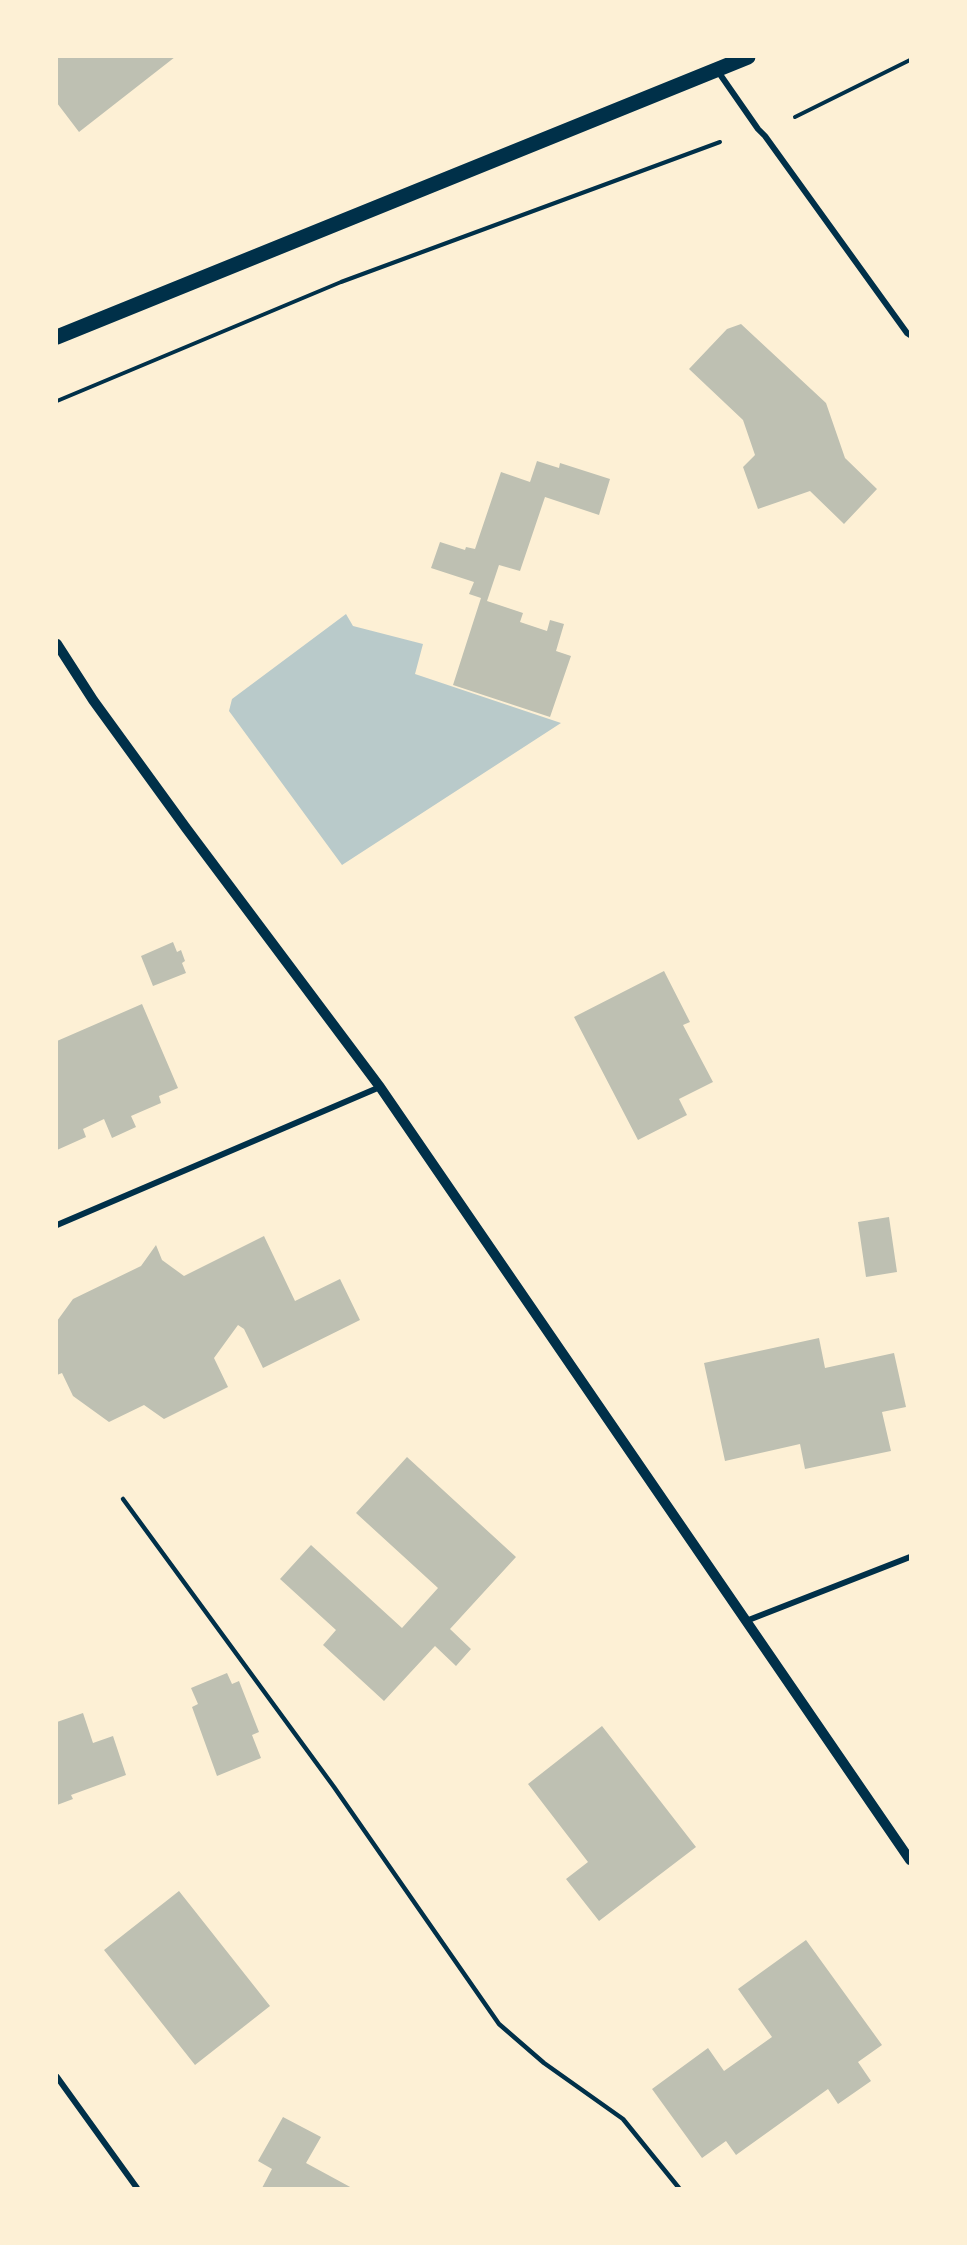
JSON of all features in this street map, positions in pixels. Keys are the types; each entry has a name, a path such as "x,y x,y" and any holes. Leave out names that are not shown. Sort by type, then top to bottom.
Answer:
{"main road":[{"path":"57,337 748,57"}],"street":[{"path":"717,70 906,333 910,335"},
{"path":"57,644 93,700 186,828 380,1087 910,1860"},
{"path":"57,1225 380,1087"},
{"path":"746,1621 910,1557"},
{"path":"57,2077 137,2188"}],"lane":[{"path":"123,1499 334,1787 499,2024 544,2063 623,2119 679,2188"}],"path":[{"path":"795,117 910,60"},
{"path":"57,401 340,282 720,142"}],"shaded area":[{"path":"346,614 353,626 423,644 415,674 561,723 342,865 229,711 232,699"}],"building":[{"path":"57,57 175,57 79,132 57,103"},
{"path":"741,324 826,403 845,458 877,489 844,524 810,491 758,509 743,467 755,455 743,420 689,369 727,329"},
{"path":"537,461 559,468 560,463 610,479 599,515 545,497 520,571 499,565 487,601 523,613 520,622 547,631 550,620 564,624 556,651 571,656 550,717 453,685 481,598 469,594 474,582 431,568 440,542 465,550 466,547 475,549 501,472 530,482"},
{"path":"173,942 177,952 181,950 186,973 153,986 141,956"},
{"path":"664,971 690,1022 683,1025 713,1082 679,1099 687,1115 638,1140 574,1017"},
{"path":"142,1004 178,1088 159,1096 161,1103 131,1116 136,1127 112,1138 104,1119 83,1129 86,1137 57,1150 57,1041"},
{"path":"889,1217 897,1272 866,1277 858,1222"},
{"path":"264,1236 295,1301 340,1279 360,1320 263,1368 244,1329 238,1325 214,1358 228,1387 164,1419 144,1405 109,1422 73,1396 62,1373 57,1375 57,1321 73,1299 141,1266 156,1245 162,1260 184,1276"},
{"path":"819,1338 825,1368 894,1353 906,1407 882,1412 891,1451 805,1469 800,1444 725,1461 704,1363"},
{"path":"407,1457 516,1557 450,1629 471,1649 456,1666 435,1646 384,1701 323,1645 336,1630 280,1579 311,1545 402,1628 438,1588 356,1513"},
{"path":"227,1673 232,1684 239,1681 259,1732 252,1735 261,1758 217,1776 192,1707 198,1704 191,1688"},
{"path":"83,1713 93,1743 113,1736 126,1775 71,1795 73,1799 57,1805 57,1722"},
{"path":"602,1726 696,1847 599,1921 566,1879 588,1862 528,1784"},
{"path":"179,1891 270,2006 195,2065 104,1950"},
{"path":"806,1940 882,2045 858,2062 871,2081 838,2104 828,2089 736,2155 726,2141 702,2158 652,2089 708,2048 724,2071 772,2037 738,1989"},
{"path":"283,2117 321,2137 306,2163 352,2188 262,2188 272,2169 258,2161"}]}
